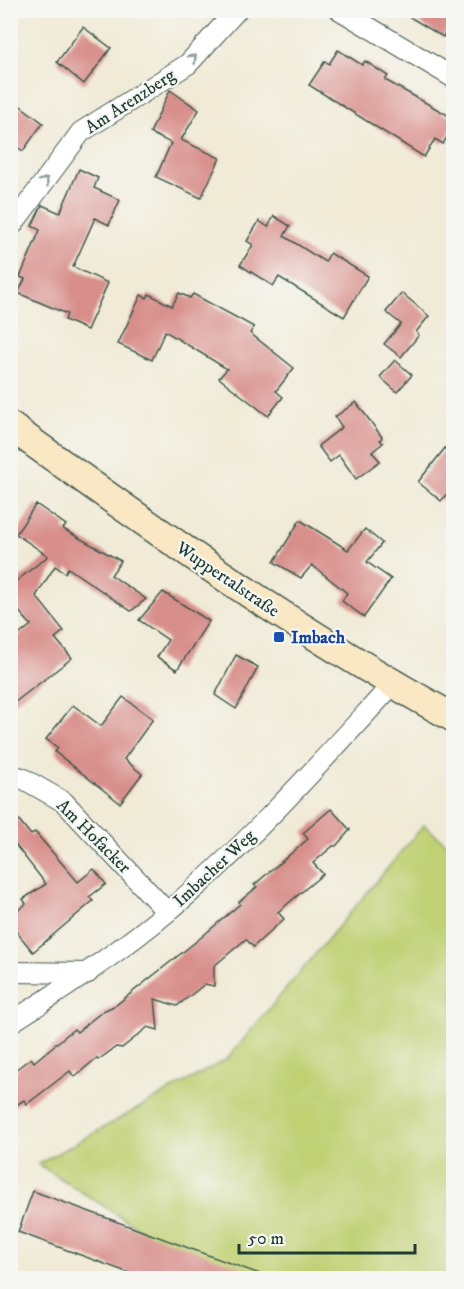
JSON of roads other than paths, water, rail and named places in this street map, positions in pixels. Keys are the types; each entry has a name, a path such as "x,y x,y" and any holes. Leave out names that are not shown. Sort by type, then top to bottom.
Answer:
{"main road":[{"name":"Wuppertalstraße","path":"10,426 214,571 393,684 453,718"}],"street":[{"name":"Am Arenzberg","path":"10,228 81,132 188,64 237,10"},
{"path":"340,10 453,78"},
{"name":"Imbacher Weg","path":"10,1023 88,973 167,912 280,805 393,684"},
{"name":"Am Hofacker","path":"10,775 22,778 64,802 167,912"},
{"path":"10,972 88,973"}],"place":[{"name":"Imbach","path":"279,637"}]}
